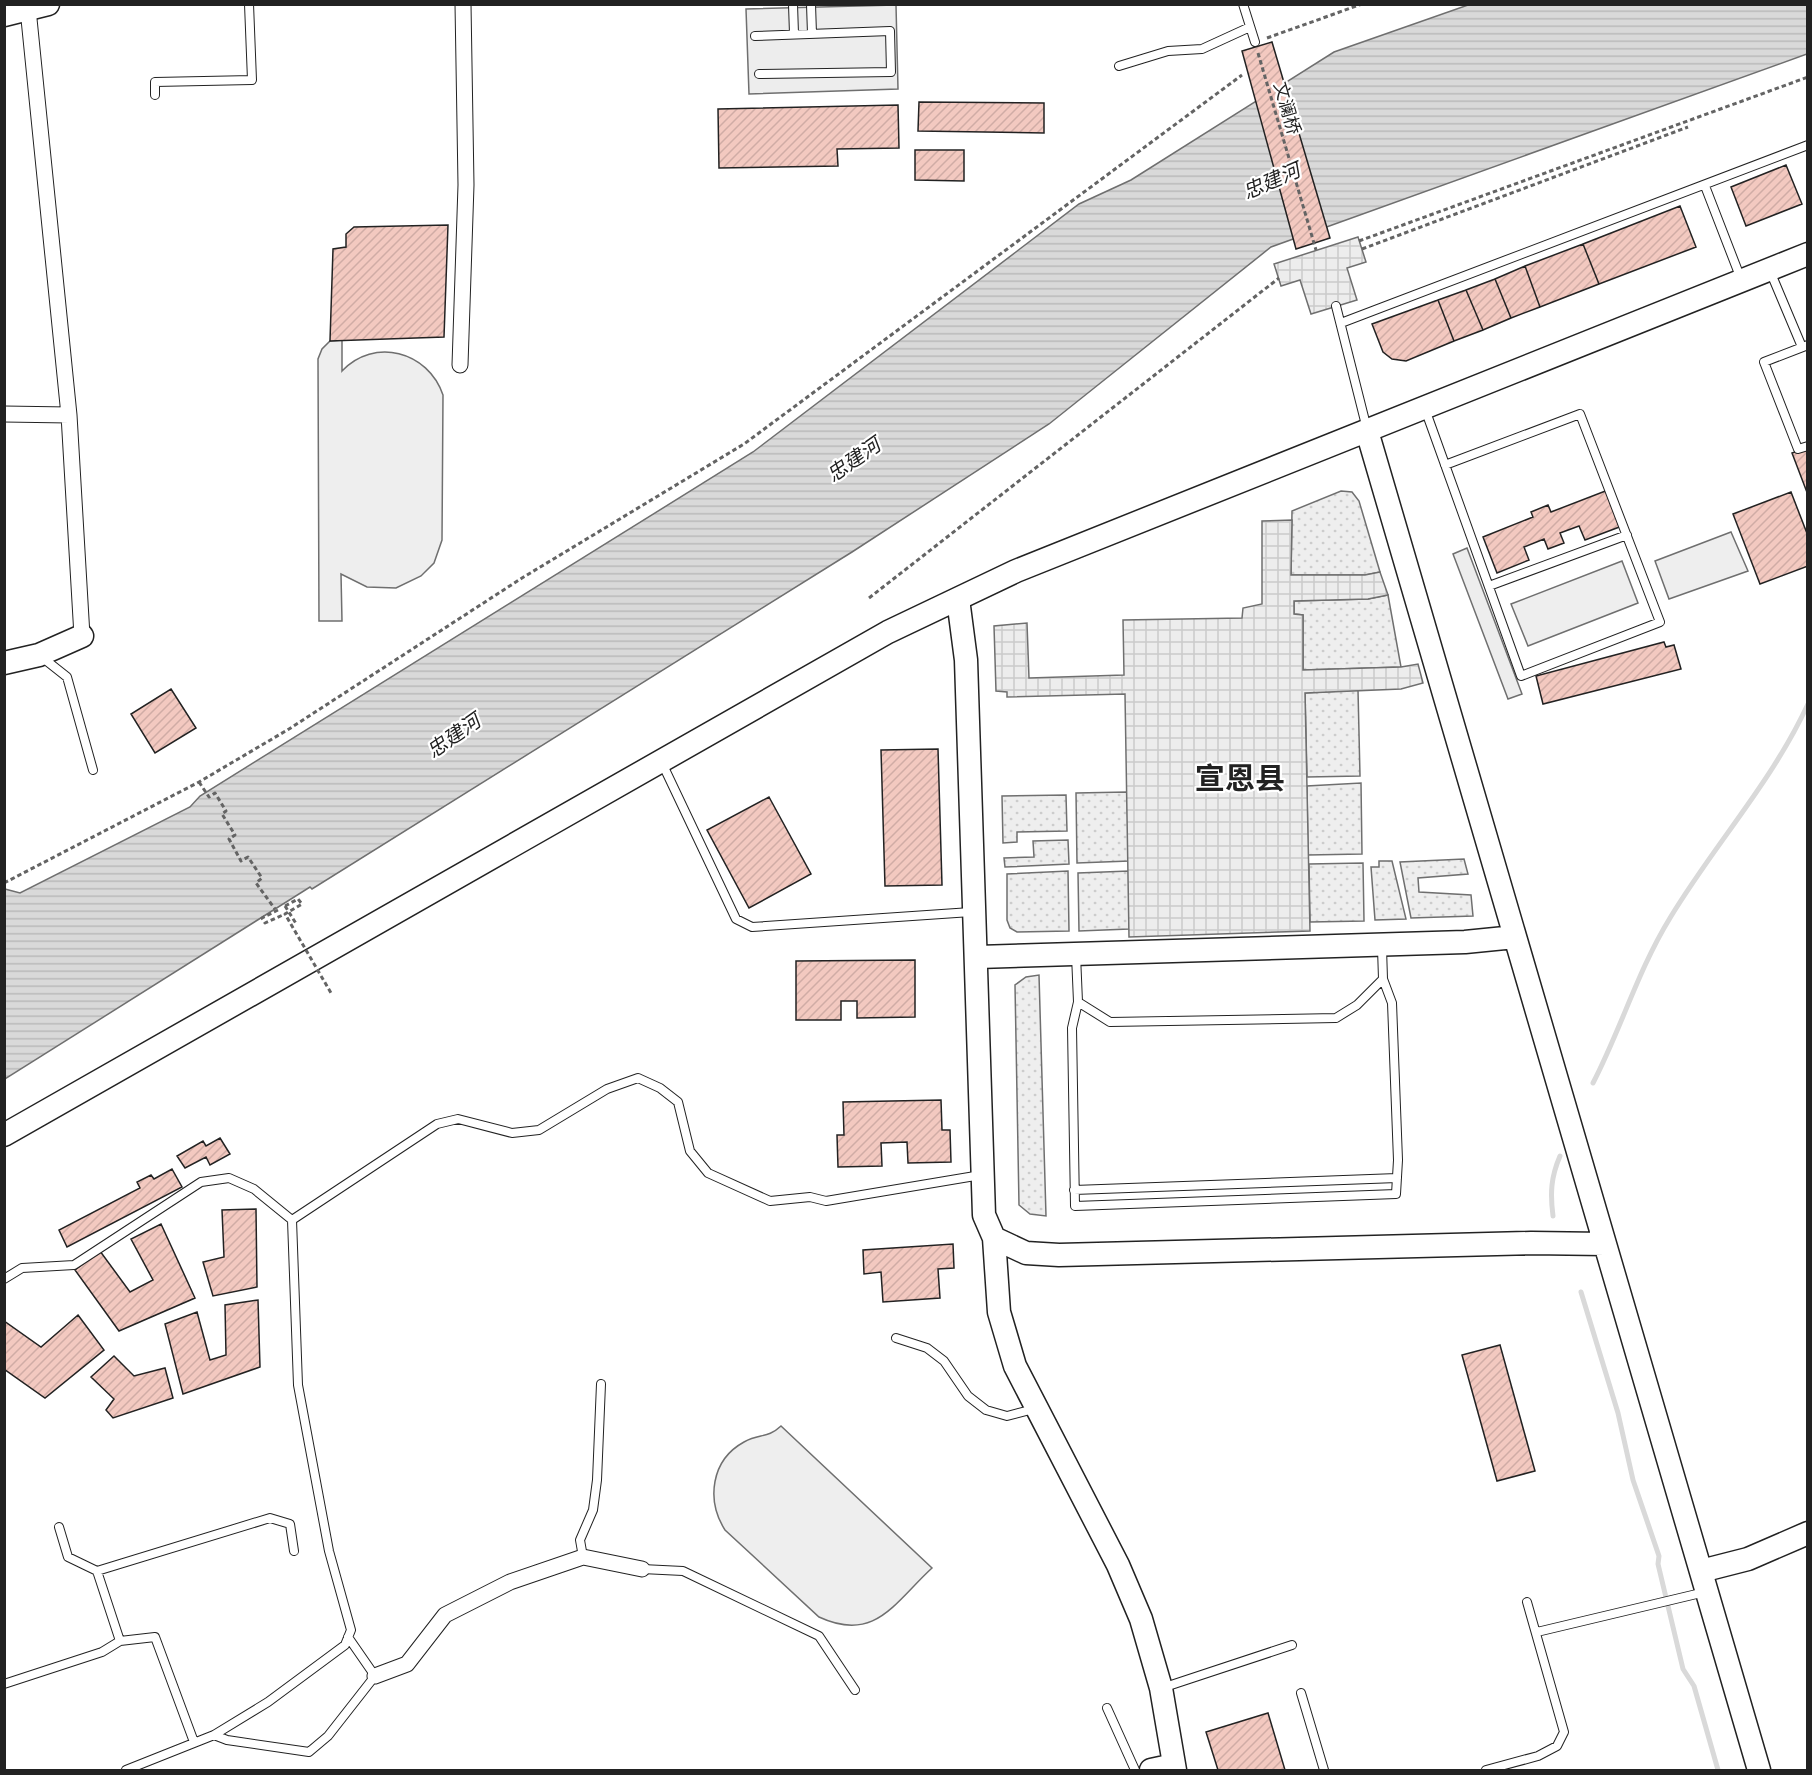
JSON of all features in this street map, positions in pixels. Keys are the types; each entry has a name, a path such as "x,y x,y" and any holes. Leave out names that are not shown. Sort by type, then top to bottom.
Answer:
{"street":[{"path":"460,365 466,185 463,4"},
{"path":"4,15 38,7 69,415 82,636 39,655 4,663"},
{"path":"4,1135 888,632 1016,571 1808,254"},
{"path":"4,414 69,415"},
{"path":"1368,431 1759,1770"},
{"path":"958,599 966,660 978,957 984,1215 994,1238 999,1312 1015,1366 1118,1565 1141,1619 1161,1689 1175,1768 1151,1770"},
{"path":"978,957 1465,942 1515,937"},
{"path":"994,1238 1026,1253 1059,1255 1531,1243 1605,1244"},
{"path":"1704,1581 1808,1533"},
{"path":"375,1676 407,1664 445,1615 510,1582 583,1557 642,1569"}],"lane":[{"path":"154,95 154,82 252,80 249,4"},
{"path":"793,4 794,34"},
{"path":"811,4 812,34"},
{"path":"1243,4 1255,42"},
{"path":"1119,66 1168,51 1202,49 1250,27"},
{"path":"755,36 890,31 891,72 759,74"},
{"path":"1341,323 1808,145"},
{"path":"1705,186 1742,281"},
{"path":"1769,270 1805,346 1764,362 1798,449 1808,446"},
{"path":"1336,306 1368,431"},
{"path":"1424,407 1521,676 1660,622 1580,414 1445,465"},
{"path":"1489,586 1627,535"},
{"path":"39,655 67,677 93,770"},
{"path":"661,761 736,919 752,927 976,912"},
{"path":"1076,954 1078,1002 1072,1028 1075,1206 1396,1194 1392,1003 1383,980 1382,945"},
{"path":"1078,1002 1110,1022 1336,1018 1357,1005 1383,980"},
{"path":"292,1220 437,1124 458,1119 512,1133 538,1130 607,1089 638,1078 660,1088 678,1102 690,1151 708,1173 770,1201 810,1197 826,1201 983,1174"},
{"path":"4,1279 22,1268 74,1265 201,1182 229,1178 255,1189 292,1220 298,1385 329,1551 351,1630 345,1645 268,1702 214,1735 126,1770"},
{"path":"1074,1190 1397,1178"},
{"path":"896,1338 927,1348 944,1361 968,1396 986,1410 1007,1416 1036,1408"},
{"path":"583,1557 579,1540 593,1510 601,1384"},
{"path":"59,1527 68,1557 97,1571 270,1518 290,1524 294,1551"},
{"path":"642,1569 683,1571 819,1636 855,1690"},
{"path":"97,1571 120,1641"},
{"path":"1537,1632 1678,1598 1704,1581"},
{"path":"1486,1770 1538,1756 1557,1746 1564,1732 1527,1602"},
{"path":"4,1684 102,1652 120,1641 155,1637 194,1742"},
{"path":"214,1735 227,1740 309,1752 328,1736 375,1676 348,1637"},
{"path":"1161,1689 1292,1645"},
{"path":"1301,1692 1324,1770"},
{"path":"1107,1708 1135,1770"}],"path":[{"path":"1255,42 1362,4"},
{"name":"文澜桥","path":"1255,42 1317,250"},
{"path":"4,883 199,782 289,729 522,578 744,444 1242,75"},
{"path":"1359,241 1808,77"},
{"path":"1362,249 1688,127"},
{"path":"869,598 1279,278"},
{"path":"199,782 208,797 215,793 226,811 222,814 235,835 229,839 241,861 248,857 261,879 256,883 276,909 262,918 265,923 285,914 302,904 298,899 285,906 297,925"},
{"path":"285,914 331,993"}],"shaded area":[{"path":"896,5 898,89 749,94 746,9"},
{"path":"1358,237 1366,262 1347,268 1357,300 1311,314 1300,280 1281,286 1274,264"},
{"path":"342,340 342,371 355,360 369,354 384,352 413,359 436,380 443,395 442,540 434,563 421,576 396,588 367,587 341,574 342,621 319,621 318,359 322,349 330,341"},
{"path":"1341,491 1352,492 1359,501 1380,572 1365,575 1291,575 1292,511"},
{"path":"1292,520 1291,575 1365,575 1380,572 1388,595 1368,599 1294,601 1294,614 1303,615 1303,670 1401,667 1418,664 1423,683 1401,689 1305,693 1310,931 1129,937 1125,694 1007,697 1007,692 996,691 994,626 1027,623 1029,678 1124,675 1123,620 1242,618 1243,608 1262,604 1262,521"},
{"path":"1731,532 1748,571 1669,599 1655,561"},
{"path":"1467,548 1522,694 1508,699 1453,554"},
{"path":"1622,561 1638,603 1528,646 1511,604"},
{"path":"1388,595 1401,667 1303,670 1303,615 1294,614 1294,601 1368,599"},
{"path":"1358,690 1360,776 1307,777 1305,693"},
{"path":"1361,783 1362,854 1308,855 1307,786"},
{"path":"1127,792 1129,861 1077,863 1076,793"},
{"path":"1066,795 1067,831 1017,832 1017,842 1003,843 1002,796"},
{"path":"1068,840 1069,864 1005,867 1004,858 1034,857 1033,841"},
{"path":"1464,859 1468,874 1418,878 1419,892 1471,895 1473,916 1411,918 1400,862"},
{"path":"1379,861 1392,861 1406,919 1375,920 1371,867 1379,867"},
{"path":"1363,863 1364,921 1310,922 1309,864"},
{"path":"1068,871 1069,931 1017,932 1010,928 1007,920 1007,874"},
{"path":"1129,871 1129,929 1079,931 1078,873"},
{"path":"1039,975 1046,1216 1030,1214 1019,1205 1015,985 1026,977"},
{"path":"781,1426 932,1568 894,1606 869,1622 855,1625 838,1624 819,1617 725,1530 719,1518 715,1506 715,1482 724,1459 744,1442 772,1433"}],"water":[{"name":"忠建河","path":"1468,5 1807,5 1807,54 1271,247 1049,424 852,552 312,889 310,887 5,1079 5,889 20,893 190,807 200,796 753,452 1079,204 1131,180 1334,52"}],"building":[{"path":"1272,42 1330,238 1296,249 1242,51"},
{"path":"919,102 1044,103 1044,133 918,131"},
{"path":"898,105 899,148 837,149 838,166 719,168 718,109"},
{"path":"915,150 964,150 964,181 915,180"},
{"path":"1786,165 1802,204 1746,226 1731,187"},
{"path":"1680,206 1696,247 1599,284 1583,244"},
{"path":"448,225 444,337 330,341 333,249 346,247 346,234 354,227"},
{"path":"1583,244 1599,284 1540,307 1525,266"},
{"path":"1525,266 1540,307 1511,318 1495,279"},
{"path":"1495,279 1511,318 1483,330 1466,290"},
{"path":"1466,290 1483,330 1454,341 1438,300"},
{"path":"1438,300 1454,341 1406,361 1392,359 1383,352 1372,324"},
{"path":"1808,448 1808,495 1792,453"},
{"path":"1608,490 1622,526 1585,540 1579,526 1560,533 1564,543 1548,549 1544,539 1524,547 1529,560 1497,573 1483,537 1533,517 1531,512 1548,505 1551,512"},
{"path":"1791,492 1808,536 1808,566 1760,584 1733,514"},
{"path":"1664,642 1666,647 1674,645 1681,669 1543,704 1536,676"},
{"path":"171,689 196,728 155,753 131,714"},
{"path":"938,749 942,885 885,886 881,750"},
{"path":"769,797 811,874 749,908 707,830"},
{"path":"915,960 915,1017 857,1018 857,1001 841,1001 841,1020 796,1020 796,961"},
{"path":"941,1100 942,1130 950,1130 951,1162 908,1163 907,1142 881,1143 882,1166 838,1167 837,1135 844,1135 843,1102"},
{"path":"220,1138 230,1154 210,1165 206,1157 185,1168 177,1156 203,1141 206,1146"},
{"path":"172,1169 182,1187 67,1247 59,1230 140,1188 137,1182 151,1175 154,1179"},
{"path":"256,1209 257,1287 213,1296 203,1262 224,1257 222,1210"},
{"path":"161,1224 195,1298 119,1331 75,1270 100,1251 130,1292 153,1280 131,1239"},
{"path":"953,1244 954,1268 938,1269 940,1298 883,1302 881,1272 864,1274 863,1250"},
{"path":"258,1300 260,1367 183,1394 165,1324 197,1312 210,1360 226,1355 225,1305"},
{"path":"78,1315 104,1350 45,1398 4,1369 4,1321 41,1347"},
{"path":"1500,1345 1535,1471 1497,1481 1462,1355"},
{"path":"114,1356 134,1376 165,1368 173,1398 113,1418 106,1410 114,1399 91,1377"},
{"path":"1268,1713 1285,1770 1218,1770 1206,1732"}],"waterway":[{"path":"1593,1083 1639,979 1670,918 1760,787 1794,733 1808,704"},
{"path":"1553,1216 1552,1185 1560,1156"},
{"path":"1581,1292 1618,1413 1633,1480 1659,1556 1658,1564 1683,1669 1694,1686 1718,1770"}],"district":[{"name":"宣恩县","path":"1240,777"}]}
